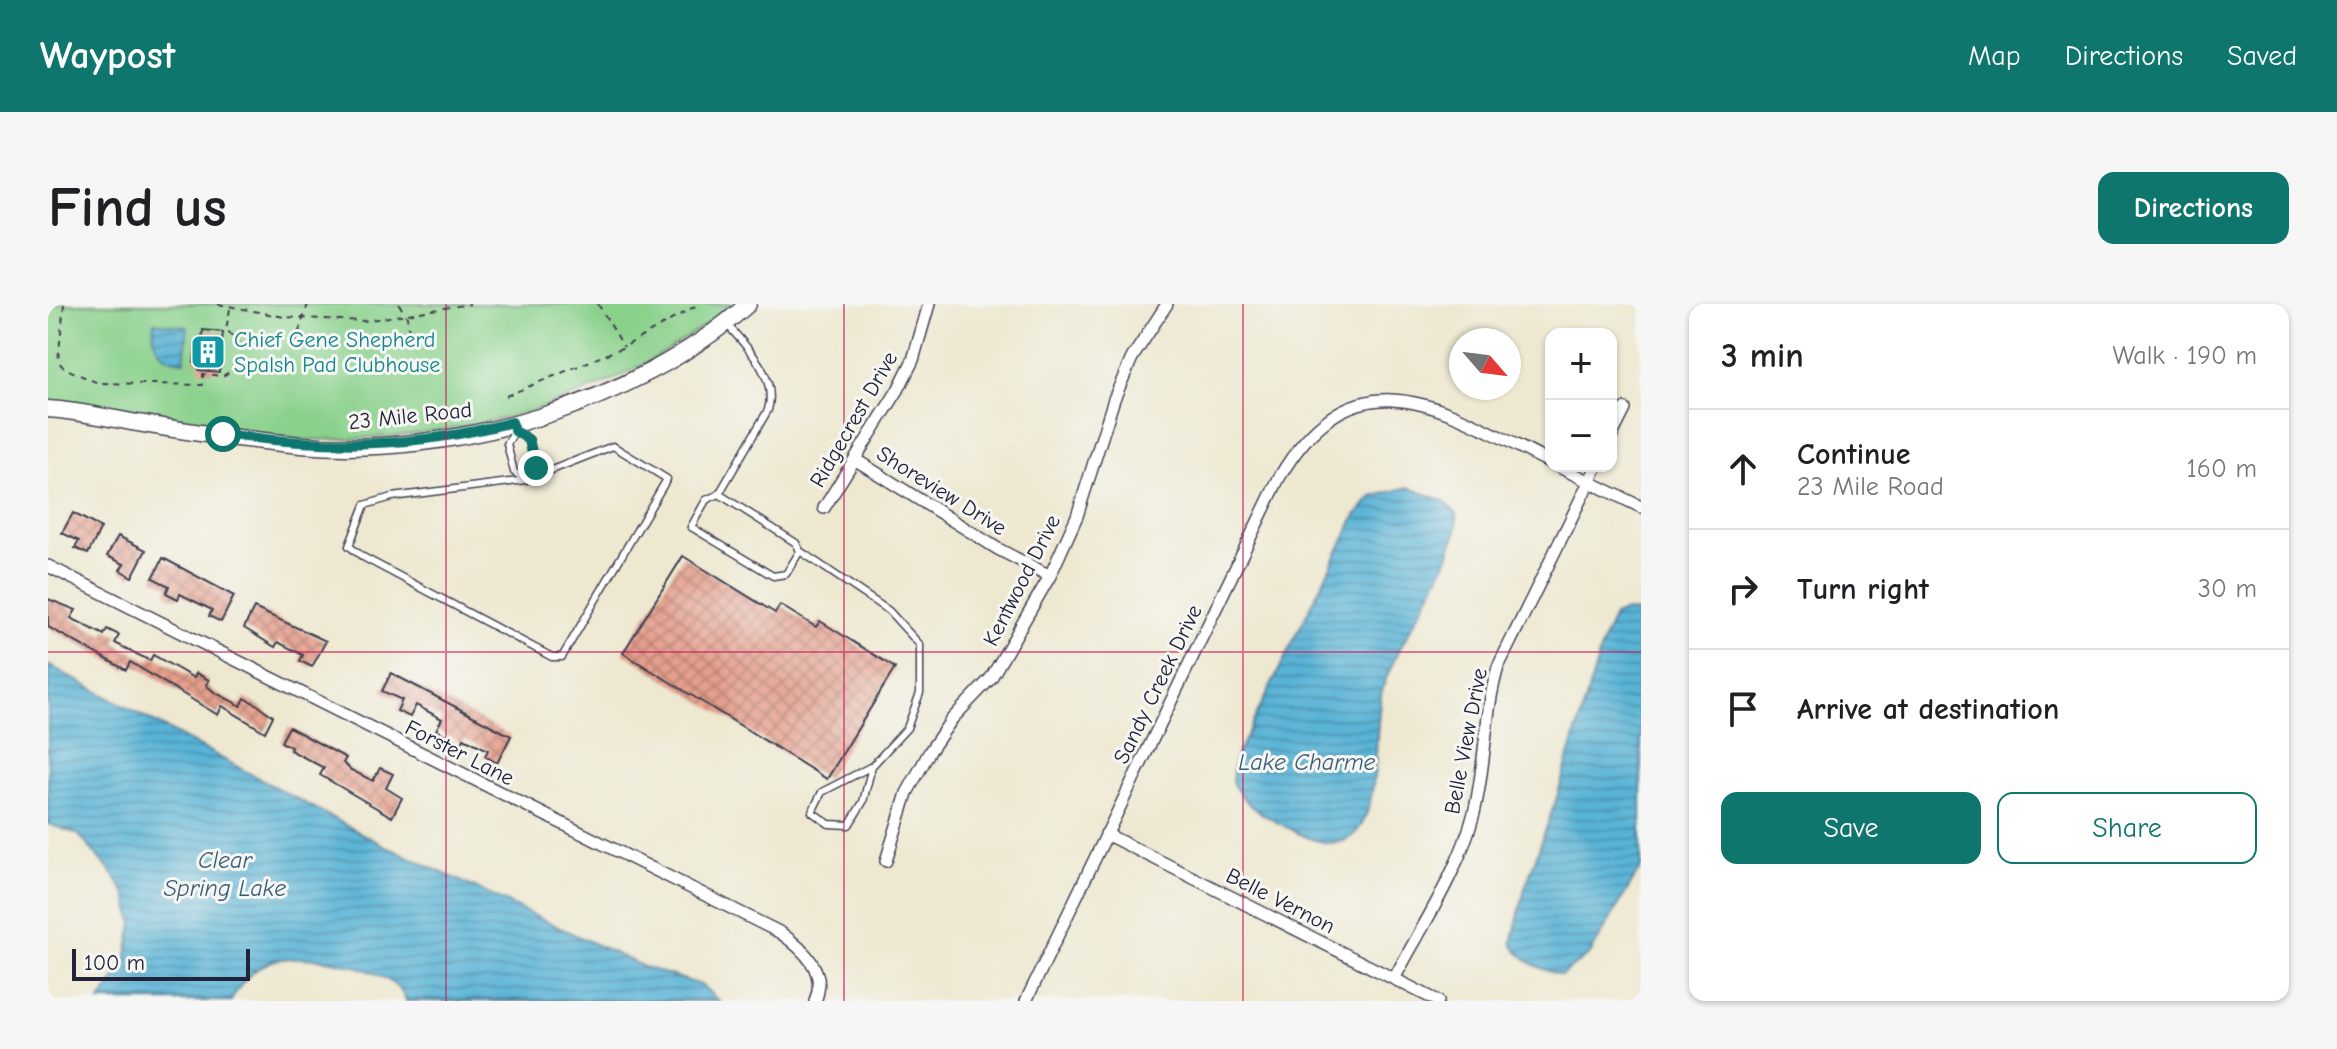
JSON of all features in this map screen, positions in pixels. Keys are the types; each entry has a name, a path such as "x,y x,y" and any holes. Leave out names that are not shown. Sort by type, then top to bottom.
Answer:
{"main road":[{"name":"23 Mile Road","path":"48,409 302,445 402,443 514,427 608,391 671,360 748,304"}],"street":[{"name":"Ridgecrest Drive","path":"824,508 856,460 913,360 929,304"},
{"name":"Kentwood Drive","path":"886,861 907,793 930,751 952,719 991,678 1050,576 1077,516 1114,399 1132,358 1167,304"},
{"name":"Sandy Creek Drive","path":"1026,1001 1290,459 1317,428 1352,407 1408,399 1464,420 1545,460"},
{"path":"1617,425 1625,409"},
{"name":"Shoreview Drive","path":"856,460 998,549 1050,576"},
{"path":"1569,472 1641,507"},
{"name":"Belle View Drive","path":"1394,979 1464,843 1476,804 1488,704 1498,667 1594,472"},
{"name":"Forster Lane","path":"48,566 781,933 805,950 817,973 815,1001"},
{"name":"Belle Vernon","path":"1106,834 1438,1001"}],"lane":[{"path":"725,322 767,375 772,397 768,410 719,494 706,500 691,527 773,576 786,574 800,551"},
{"path":"526,480 514,472 507,444 514,427 529,440 536,468 526,480 392,497 365,505 349,546 363,557 552,657 562,657 667,479 613,446 526,480"},
{"path":"719,494 790,538 800,551 889,611 920,645 920,693 907,728 872,766 822,792 812,812 829,824 849,825 863,802 872,766"}],"path":[{"path":"64,304 58,361 64,368 98,383 203,385 203,374 223,376 237,367"},
{"path":"218,304 303,318 364,321 407,317 470,304"},
{"path":"295,344 308,304"},
{"path":"399,304 407,317 410,340"},
{"path":"598,304 624,347"},
{"path":"506,396 624,347 699,304"},
{"path":"230,308 226,329 241,346"}],"green space":[{"path":"48,304 732,304 684,340 634,369 583,393 530,411 419,433 302,440 48,403"}],"water":[{"path":"154,322 188,327 184,361 169,358 159,350 154,338"},
{"name":"Lake Charme","path":"1408,487 1444,501 1457,514 1456,532 1439,575 1383,687 1371,796 1364,821 1350,838 1329,843 1298,833 1252,807 1232,782 1234,760 1356,515 1372,497"},
{"path":"1626,611 1641,613 1641,867 1590,954 1561,975 1533,964 1512,943 1525,888 1557,797 1605,635 1614,616"},
{"name":"Clear Spring Lake","path":"48,665 383,845 644,967 701,985 719,1001 406,1001 399,989 367,970 302,958 263,965 247,978 231,1001 100,1001 125,965 133,923 127,896 113,874 78,834 48,824"}],"building":[{"name":"Chief Gene Shepherd Spalsh Pad Clubhouse","path":"203,330 223,332 219,372 199,370 200,362 194,362 196,341 202,341"},
{"path":"73,513 101,528 88,554 75,548 79,541 62,533"},
{"path":"118,536 146,550 132,577 120,570 124,564 107,556"},
{"path":"683,556 775,613 780,605 816,627 820,621 895,668 827,779 623,653"},
{"path":"163,558 234,596 221,622 209,616 212,610 180,594 178,599 166,593 169,586 153,578"},
{"path":"48,599 76,610 71,618 104,635 107,629 119,635 115,643 150,661 153,655 194,678 196,673 209,680 206,685 214,692 241,706 245,698 256,704 273,716 265,732 222,706 218,715 130,662 126,670 48,627"},
{"path":"254,608 326,641 312,667 300,661 303,655 278,642 275,647 244,628"},
{"path":"391,673 511,736 497,763 485,756 488,750 464,738 462,743 436,730 442,719 416,705 410,717 397,711 402,700 382,691"},
{"path":"289,727 346,758 343,763 351,770 373,781 380,768 393,774 386,788 402,798 392,817 320,775 324,768 290,750 291,747 281,742"}],"place":[{"name":"Chief Gene Shepherd Spalsh Pad Clubhouse","path":"208,352"}],"route":[{"path":"223,434 302,445 358,445 447,437 512,422 515,431 529,440 536,468"}]}
